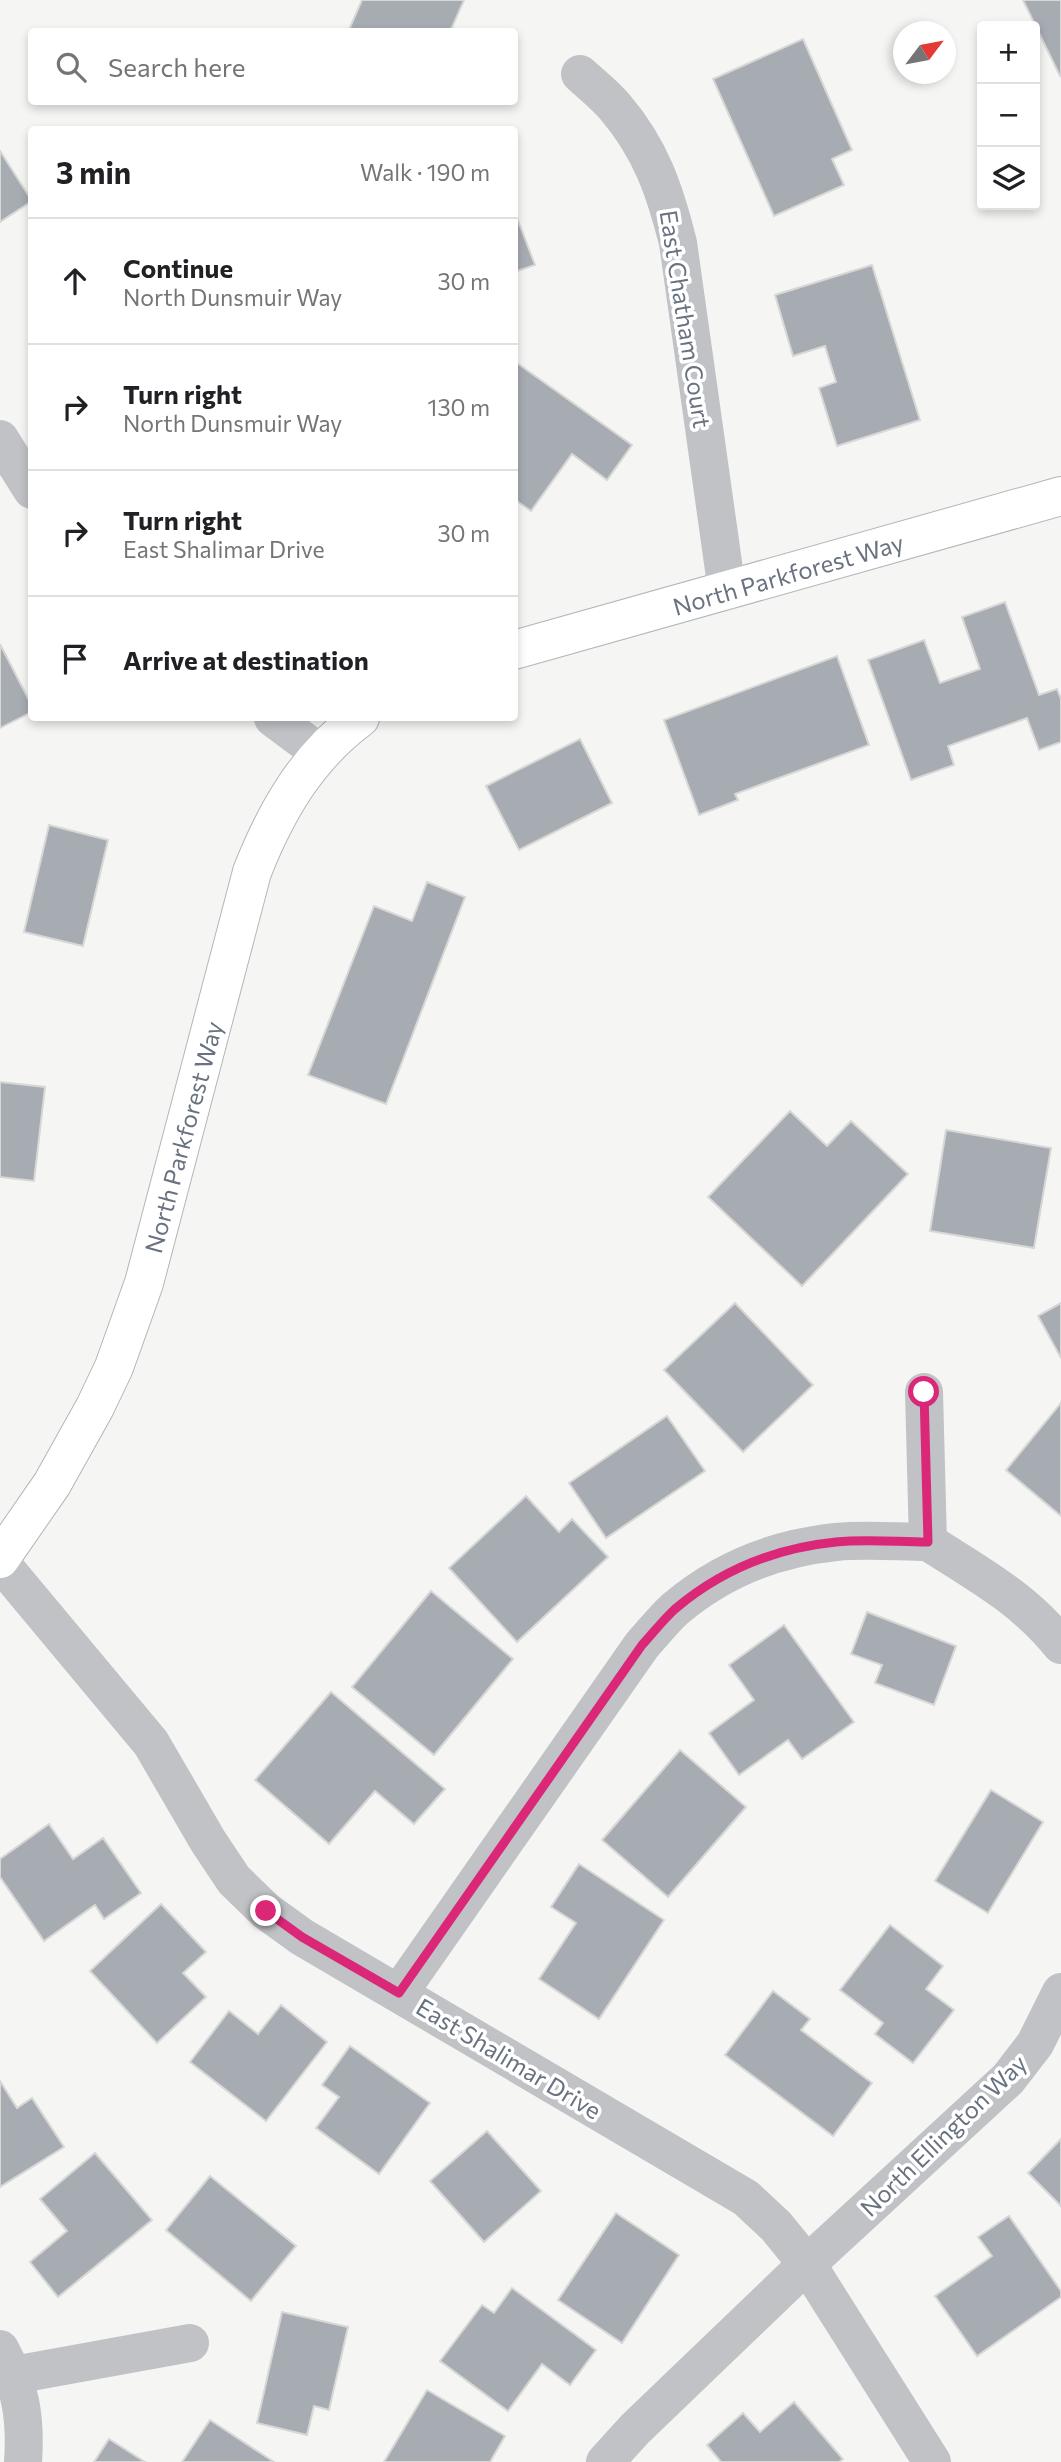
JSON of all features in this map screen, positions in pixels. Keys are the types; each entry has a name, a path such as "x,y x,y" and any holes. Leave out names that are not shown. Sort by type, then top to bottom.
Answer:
{"street":[{"name":"East Chatham Court","path":"580,74 615,107 645,149 666,194 678,243 727,591"},
{"path":"0,439 28,484"},
{"name":"North Parkforest Way","path":"518,649 1061,496"},
{"path":"277,721 320,753"},
{"name":"North Parkforest Way","path":"0,1561 52,1485 114,1367 145,1283 252,872 269,829 320,753 357,721"},
{"path":"924,1392 928,1542"},
{"path":"399,1993 642,1645 674,1610 720,1577 751,1562 794,1547 839,1541 928,1542 1012,1595 1045,1625 1061,1645"},
{"name":"East Shalimar Drive","path":"0,1561 151,1743 234,1880 266,1911 302,1937 746,2198 776,2226 807,2264 932,2462"},
{"name":"North Ellington Way","path":"605,2462 635,2429 807,2264 1008,2079 1035,2044 1061,1992"},
{"path":"23,2462 25,2431 7,2362 190,2343"}],"building":[{"path":"362,0 464,0 452,28 350,28"},
{"path":"1023,0 1061,0 1060,76 1040,35 1040,21 1033,21"},
{"path":"803,39 852,150 832,159 844,185 774,216 713,79"},
{"path":"0,151 28,195 28,204 0,222"},
{"path":"518,220 535,265 518,271"},
{"path":"872,265 920,420 837,446 819,388 836,382 825,346 793,356 775,295"},
{"path":"518,364 632,445 607,480 572,454 531,511 518,502"},
{"path":"1005,602 1039,695 1057,689 1061,699 1061,742 1039,750 1027,718 948,746 954,765 911,780 868,660 924,640 940,683 980,669 962,617"},
{"path":"0,644 28,698 28,714 0,728"},
{"path":"837,656 869,745 735,794 738,800 699,815 664,720"},
{"path":"580,739 612,803 519,850 486,786"},
{"path":"49,825 108,840 83,946 24,932"},
{"path":"427,882 465,897 386,1104 308,1075 374,906 412,921"},
{"path":"0,1082 45,1087 34,1181 0,1177"},
{"path":"790,1111 827,1146 851,1121 908,1174 802,1286 708,1197"},
{"path":"946,1130 1051,1148 1034,1248 930,1231"},
{"path":"735,1303 813,1385 743,1452 664,1370"},
{"path":"1061,1303 1061,1358 1038,1316"},
{"path":"1061,1403 1061,1516 1006,1470"},
{"path":"667,1416 705,1471 606,1538 569,1483"},
{"path":"526,1496 559,1532 572,1519 608,1557 517,1642 449,1568"},
{"path":"431,1591 513,1659 434,1755 352,1687"},
{"path":"867,1612 956,1646 934,1705 875,1683 882,1665 851,1654"},
{"path":"784,1625 854,1722 802,1759 788,1740 739,1775 709,1733 754,1700 729,1665"},
{"path":"331,1692 445,1789 414,1824 375,1791 329,1844 255,1780"},
{"path":"680,1750 746,1807 668,1897 602,1840"},
{"path":"991,1790 1043,1822 988,1913 935,1881"},
{"path":"49,1824 73,1859 103,1838 141,1893 104,1919 95,1905 44,1941 0,1877 0,1859"},
{"path":"579,1864 664,1920 599,2019 539,1979 576,1923 551,1907"},
{"path":"161,1904 206,1952 183,1973 206,1997 157,2043 90,1971"},
{"path":"890,1925 943,1966 926,1989 954,2010 913,2063 875,2034 883,2023 840,1990"},
{"path":"773,1991 810,2019 801,2030 872,2083 833,2136 725,2055"},
{"path":"281,2005 327,2042 266,2121 190,2062 229,2011 258,2034"},
{"path":"350,2046 430,2103 379,2174 316,2128 339,2097 322,2085"},
{"path":"0,2081 17,2108 32,2098 64,2147 0,2187"},
{"path":"487,2131 541,2191 484,2242 430,2181"},
{"path":"1061,2139 1061,2206 1028,2173"},
{"path":"95,2153 152,2220 58,2297 30,2262 67,2231 40,2199"},
{"path":"210,2176 296,2246 251,2301 166,2230"},
{"path":"616,2213 679,2255 622,2343 558,2300"},
{"path":"1009,2216 1061,2291 1061,2297 977,2356 935,2296 992,2256 978,2237"},
{"path":"512,2288 596,2350 570,2385 542,2364 508,2411 440,2361 482,2305 494,2313"},
{"path":"282,2312 348,2327 329,2410 314,2406 307,2435 257,2423"},
{"path":"427,2390 505,2436 490,2462 384,2462"},
{"path":"794,2402 843,2459 839,2462 721,2462 707,2445 743,2413 760,2432"},
{"path":"210,2420 274,2462 182,2462"},
{"path":"109,2439 145,2462 94,2462"}],"route":[{"path":"266,1911 302,1937 399,1993 642,1645 674,1610 710,1583 751,1562 794,1547 839,1541 928,1542 924,1392"}]}
